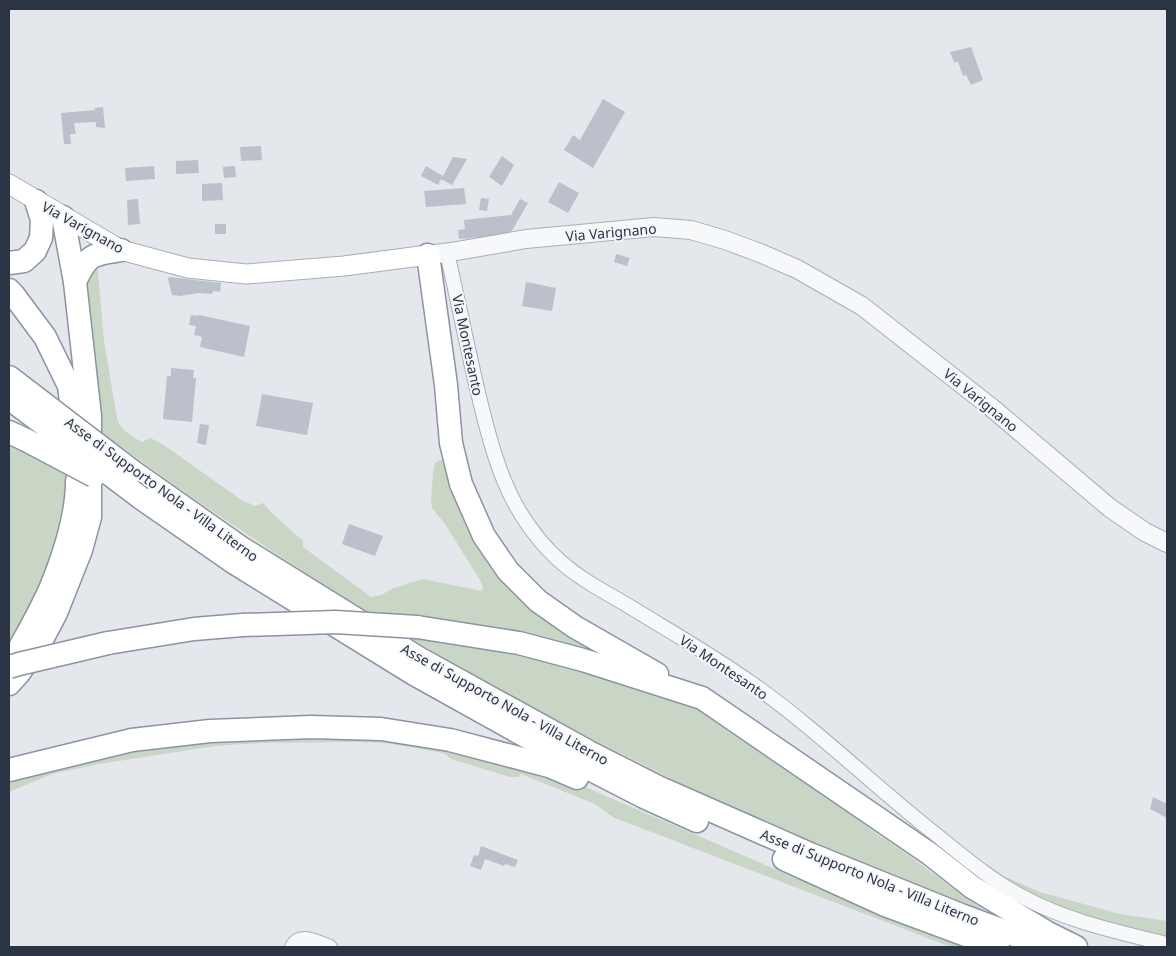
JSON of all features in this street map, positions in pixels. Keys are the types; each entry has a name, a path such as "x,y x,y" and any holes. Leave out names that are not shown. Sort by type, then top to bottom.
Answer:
{"highway":[{"path":"9,263 24,261 35,251 41,238 42,220 36,201"},
{"path":"9,684 40,644 56,613 81,550 90,517 90,416 75,282 63,216"},
{"path":"75,282 81,267 91,256 121,250"},
{"path":"437,254 451,443 461,484 484,536 508,571 538,601 575,627 702,698 930,854 972,887 1046,932 1076,947"},
{"path":"9,290 14,294 45,337 69,386 78,458 77,491 73,518 51,587 20,649 9,663"},
{"name":"Asse di Supporto Nola - Villa Literno","path":"9,377 20,400 141,498 233,562 414,674 527,737 644,797 885,905 998,947"},
{"name":"Asse di Supporto Nola - Villa Literno","path":"20,400 132,471 240,548 430,664 589,752 658,786 810,854 961,915 1047,947"},
{"path":"18,436 102,481 141,498"},
{"path":"9,667 108,643 194,629 243,625 335,622 417,627 519,643 583,660 702,698"},
{"path":"9,770 132,740 210,731 311,727 381,729 450,740 549,766 586,782 622,786"}],"main road":[{"name":"Via Varignano","path":"9,184 121,250 188,268 246,274 344,266 437,254"}],"street":[{"name":"Via Varignano","path":"437,254 526,239 654,227 691,230 760,253 797,270 862,306 992,408 1110,508 1145,532 1167,543"},
{"name":"Via Montesanto","path":"437,254 495,460 520,514 551,552 580,577 687,641 752,683 794,715 970,863 1004,886 1022,897 1058,913 1084,922 1167,944"},
{"path":"292,947 296,941 301,939 330,947"}],"green space":[{"path":"97,261 104,341 117,418 126,432 142,442 150,438 161,443 243,501 256,506 263,503 303,541 303,547 371,597 423,579 482,591 483,587 480,580 445,524 432,508 435,463 440,460 447,461 484,546 613,656 368,613 190,496 102,433 83,284"},
{"path":"9,441 73,475 61,543 9,652"},
{"path":"406,635 511,649 650,689 693,707 716,718 756,744 982,909 980,910 769,824 678,782 482,682"},
{"path":"366,734 555,774 821,889 973,947 951,947 615,818 595,804 521,774 518,777 510,777 451,759 444,753 385,743 260,743 215,746 99,764 52,774 9,792 9,777 140,746"},
{"path":"1006,877 1040,892 1120,914 1167,921 1167,941 1057,910 1007,883"}],"building":[{"path":"971,47 983,80 971,85 966,75 963,76 958,62 954,62 950,52"},
{"path":"603,99 625,112 593,168 564,150 573,135 580,140"},
{"path":"103,107 105,128 96,127 96,122 74,123 76,134 70,134 71,144 64,144 61,113 95,110 94,108"},
{"path":"261,146 262,160 241,161 240,147"},
{"path":"502,156 514,165 502,186 489,177"},
{"path":"453,157 467,159 452,185 441,179 438,185 421,176 426,166 443,176"},
{"path":"198,160 199,173 176,174 176,161"},
{"path":"154,166 155,179 126,181 125,168"},
{"path":"235,166 236,177 224,178 223,167"},
{"path":"559,182 579,193 568,213 548,202"},
{"path":"222,183 223,200 202,201 202,184"},
{"path":"464,188 466,204 426,207 424,191"},
{"path":"481,198 489,199 487,211 479,210"},
{"path":"138,199 140,224 128,225 127,200"},
{"path":"520,199 528,203 509,236 459,239 458,230 465,229 464,220 511,215"},
{"path":"215,224 226,224 226,234 215,234"},
{"path":"616,254 630,258 627,266 614,262"},
{"path":"169,277 221,283 220,292 172,295"},
{"path":"526,282 556,288 552,311 522,306"},
{"path":"191,315 250,326 244,357 200,347 202,337 194,335 196,326 189,325"},
{"path":"171,368 194,370 193,378 196,378 192,422 163,419 167,376 171,376"},
{"path":"262,394 313,403 307,435 256,426"},
{"path":"200,424 209,425 206,445 197,443"},
{"path":"349,524 383,536 375,556 342,544"},
{"path":"1153,797 1167,804 1167,818 1150,809"},
{"path":"481,846 518,860 515,867 505,864 504,866 485,859 481,870 470,866 474,855 478,856"}]}
